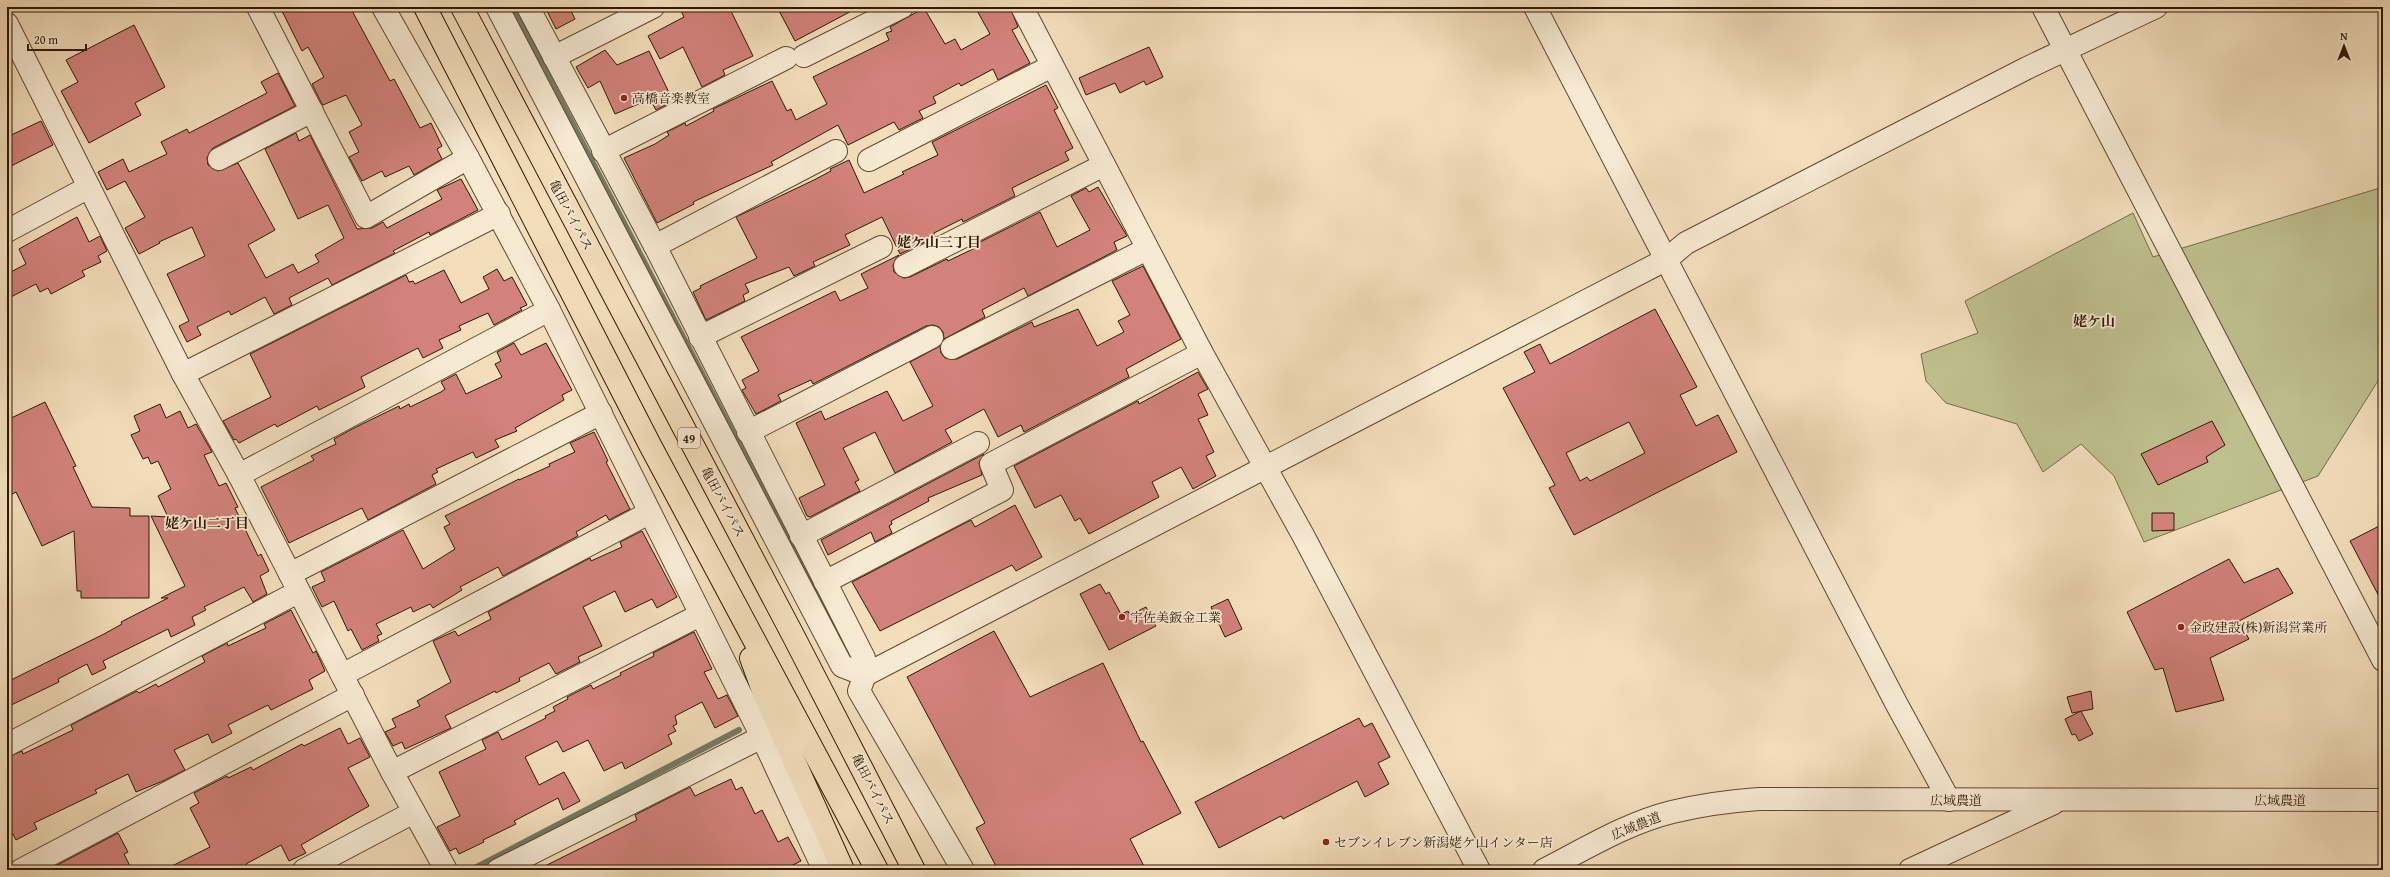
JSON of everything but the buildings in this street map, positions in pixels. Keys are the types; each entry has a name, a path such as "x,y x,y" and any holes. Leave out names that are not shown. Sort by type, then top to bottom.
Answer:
{"highway":[{"path":"425,7 650,445 877,870"},
{"name":"亀田バイパス","path":"462,7 873,788 914,870"},
{"path":"723,581 765,696 843,870"},
{"path":"873,788 926,870"}],"street":[{"path":"258,7 366,217 468,158"},
{"path":"383,7 499,214 549,310 762,737 824,870"},
{"path":"497,7 842,666 865,675 1265,469 1302,447 1667,259 1686,243 2065,50 2156,7"},
{"path":"528,7 603,151 655,246 748,432 864,658 865,675 860,691 962,870"},
{"path":"554,57 653,7"},
{"path":"603,151 795,57 902,7"},
{"path":"1022,7 1202,353 1304,537 1479,870"},
{"path":"1535,7 1896,703 1950,800"},
{"path":"2043,7 2383,660"},
{"path":"7,24 183,374 239,475 392,772 446,870"},
{"path":"869,160 1052,66"},
{"path":"219,159 312,111"},
{"path":"655,246 836,151"},
{"path":"905,266 1104,165"},
{"path":"7,231 89,187"},
{"path":"183,374 499,214"},
{"path":"700,337 881,247"},
{"path":"952,348 1147,249"},
{"path":"239,475 549,310"},
{"path":"748,432 932,337"},
{"path":"825,582 1002,490 991,464 1202,353"},
{"path":"7,745 294,583 601,413"},
{"path":"801,536 978,443"},
{"path":"342,675 649,513"},
{"path":"392,772 700,615"},
{"path":"21,870 353,695"},
{"path":"498,870 762,737"},
{"name":"広域農道","path":"1544,870 1639,823 1670,812 1715,803 1759,799 2383,800"},
{"path":"1910,870 2059,800"},
{"path":"304,870 414,812"}],"green space":[{"path":"2383,187 2383,373 2318,476 2144,542 2114,476 2081,444 2043,472 2017,424 1946,403 1926,381 1921,354 1978,333 1965,301 2133,213 2153,257"}],"waterway":[{"path":"512,7 848,655"},
{"path":"471,870 739,730"}],"place":[{"name":"高橋音楽教室","path":"624,98"},
{"name":"宇佐美鈑金工業","path":"1122,617"},
{"name":"金政建設(株)新潟営業所","path":"2181,627"},
{"name":"セブンイレブン新潟姥ケ山インター店","path":"1326,842"}],"district":[{"name":"姥ケ山三丁目","path":"939,242"},
{"name":"姥ケ山","path":"2094,321"},
{"name":"姥ケ山二丁目","path":"207,523"}]}
